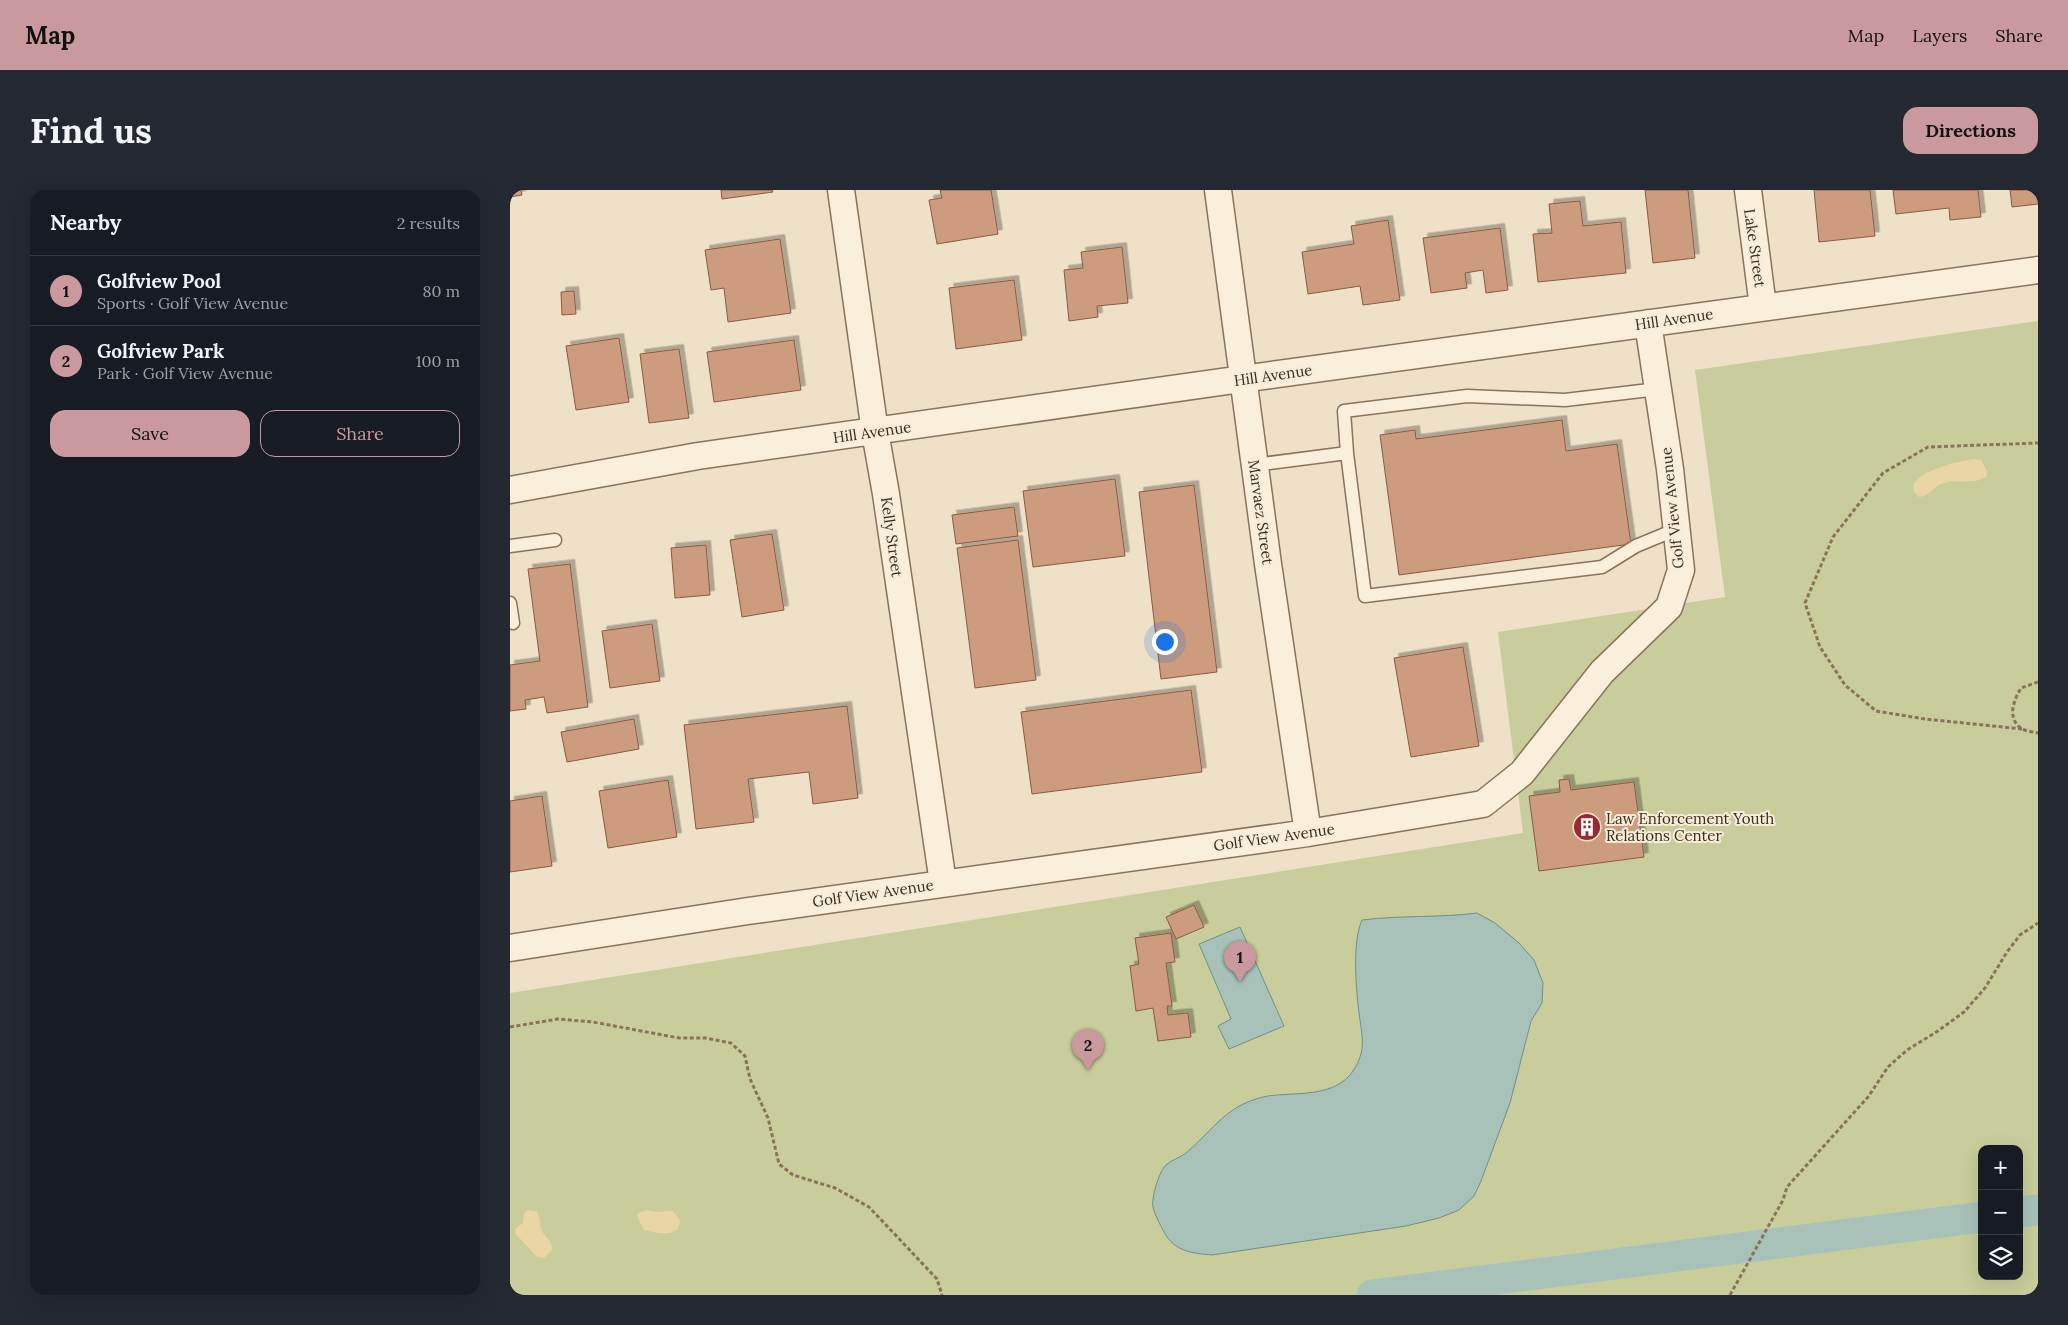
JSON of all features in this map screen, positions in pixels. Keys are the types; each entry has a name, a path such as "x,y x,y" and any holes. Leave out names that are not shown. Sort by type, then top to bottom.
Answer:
{"street":[{"name":"Kelly Street","path":"841,190 875,432 886,494 943,883"},
{"name":"Marvaez Street","path":"1218,190 1254,465 1308,833"},
{"name":"Lake Street","path":"1748,190 1763,307"},
{"name":"Hill Avenue","path":"510,490 698,456 2038,270"},
{"name":"Golf View Avenue","path":"510,948 943,883 1308,833 1483,804 1522,773 1602,672 1669,607 1681,570 1648,323"}],"lane":[{"path":"1658,389 1565,400 1467,396 1344,411 1346,452 1365,596 1602,567 1636,546 1676,528"},
{"path":"1254,465 1346,452"},
{"path":"510,546 555,540"},
{"path":"510,602 513,624"}],"path":[{"path":"2038,443 1928,447 1883,473 1833,537 1806,603 1820,647 1845,686 1876,712 2022,729 2038,733"},
{"path":"2022,729 2013,719 2012,703 2021,688 2038,682"},
{"path":"1730,1295 1783,1200 1787,1187 1868,1097 1888,1067 1907,1050 1964,1012 1985,988 2020,935 2038,922"},
{"path":"510,1027 558,1019 593,1022 679,1038 705,1038 731,1043 745,1056 750,1079 768,1118 779,1164 793,1176 835,1188 869,1206 937,1279 942,1295"}],"green space":[{"path":"2038,321 2038,1295 510,1295 510,993 1523,833 1498,632 1725,597 1695,370"}],"sand":[{"path":"1981,460 1987,471 1987,476 1982,479 1943,483 1926,495 1919,497 1913,489 1915,482 1932,470 1957,462"},
{"path":"528,1210 538,1213 542,1231 552,1247 552,1250 544,1258 536,1256 515,1233 515,1229 523,1223 524,1214"},
{"path":"647,1210 656,1212 673,1211 680,1220 679,1226 676,1230 667,1233 644,1230 637,1216 638,1213"}],"water":[{"path":"1477,913 1495,923 1519,943 1534,960 1543,983 1542,1003 1531,1021 1510,1103 1474,1196 1459,1210 1439,1218 1406,1226 1212,1255 1191,1252 1173,1244 1164,1232 1153,1207 1156,1185 1166,1165 1186,1153 1222,1118 1242,1104 1268,1096 1325,1090 1345,1080 1353,1071 1362,1050 1356,953 1362,920"},
{"path":"1240,927 1284,1026 1229,1049 1218,1026 1231,1019 1199,944"}],"building":[{"path":"510,190 521,190 522,195 510,197"},
{"path":"721,190 772,190 773,192 722,199"},
{"path":"940,190 991,190 998,234 937,244 929,200 942,198"},
{"path":"1645,190 1688,190 1695,258 1653,263"},
{"path":"1814,190 1870,190 1875,236 1819,242"},
{"path":"1893,190 1978,190 1981,217 1950,220 1949,208 1896,214"},
{"path":"2010,190 2038,190 2038,204 2012,207"},
{"path":"1580,201 1583,226 1621,222 1626,273 1538,282 1533,234 1552,233 1549,204"},
{"path":"1388,220 1400,300 1363,305 1360,286 1308,294 1302,252 1354,244 1351,226"},
{"path":"1500,228 1508,290 1486,293 1483,270 1465,273 1467,288 1431,293 1423,238"},
{"path":"780,239 791,313 728,322 724,288 711,290 705,250"},
{"path":"1122,247 1128,303 1097,306 1098,317 1069,321 1064,270 1083,268 1081,252"},
{"path":"1014,280 1022,340 956,349 949,288"},
{"path":"574,291 576,314 562,315 561,292"},
{"path":"619,338 629,402 576,410 566,346"},
{"path":"794,340 801,390 714,402 707,352"},
{"path":"679,349 689,418 649,423 640,354"},
{"path":"1562,420 1566,451 1617,444 1631,544 1399,575 1380,435 1415,430 1416,439"},
{"path":"1115,479 1125,556 1033,567 1023,491"},
{"path":"1194,485 1217,672 1161,679 1139,492"},
{"path":"1014,507 1018,536 956,544 952,515"},
{"path":"772,534 784,610 742,617 730,540"},
{"path":"1018,540 1036,680 975,688 957,548"},
{"path":"706,545 710,595 675,598 671,548"},
{"path":"570,564 588,707 547,713 544,697 525,700 526,709 510,711 510,665 540,661 528,569"},
{"path":"652,624 660,681 610,688 602,631"},
{"path":"1463,647 1479,746 1411,757 1394,658"},
{"path":"1191,690 1202,772 1032,794 1021,712"},
{"path":"847,706 858,798 813,804 809,772 748,779 754,822 696,829 684,725"},
{"path":"634,719 639,749 567,762 561,732"},
{"name":"Law Enforcement Youth Relations Center","path":"1569,779 1571,790 1634,782 1644,857 1539,871 1529,796 1560,792 1559,780"},
{"path":"668,780 677,837 608,848 599,791"},
{"path":"542,796 552,866 510,872 510,801"},
{"path":"1194,905 1204,927 1176,939 1166,917"},
{"path":"1171,933 1175,962 1166,963 1172,1006 1167,1006 1168,1015 1188,1013 1191,1037 1158,1041 1153,1008 1136,1011 1130,966 1139,964 1135,938"}],"waterway":[{"path":"2023,1212 2038,1210"},
{"path":"1372,1295 1978,1218"}],"place":[{"name":"Law Enforcement Youth Relations Center","path":"1587,827"},
{"name":"Golfview Pool","path":"1240,982"},
{"name":"Golfview Park","path":"1088,1070"}]}
